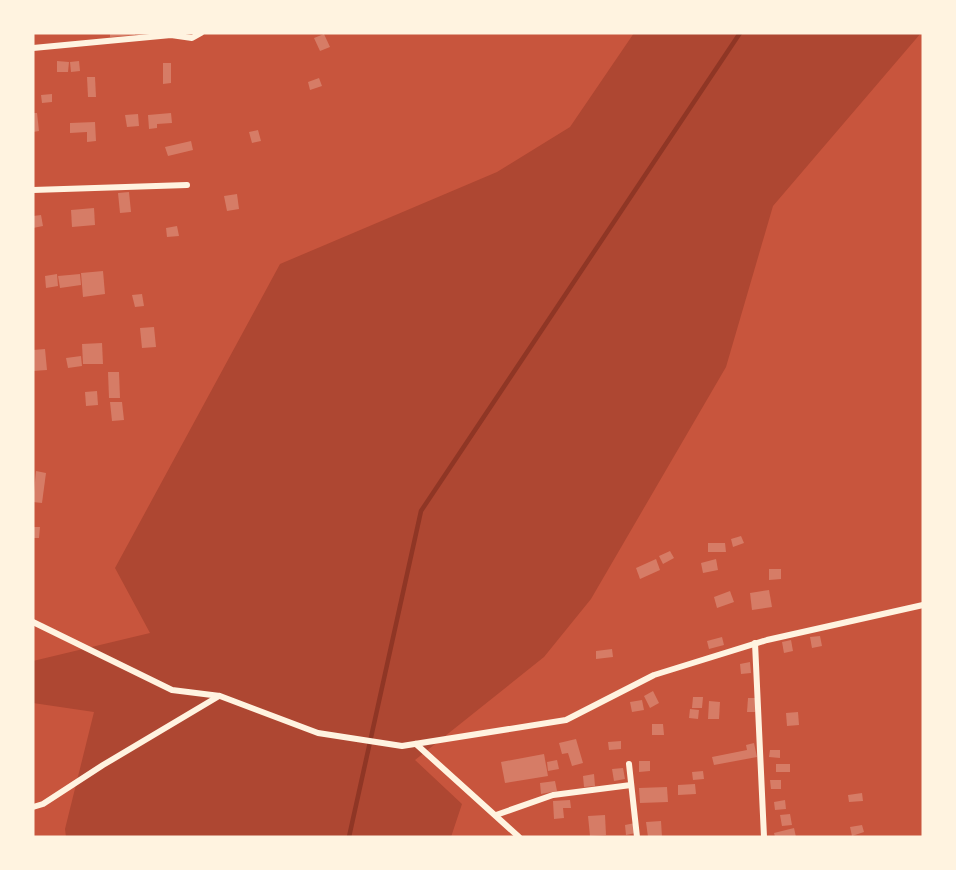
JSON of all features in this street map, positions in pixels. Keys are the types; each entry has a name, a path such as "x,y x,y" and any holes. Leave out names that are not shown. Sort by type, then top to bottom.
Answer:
{"street":[{"path":"33,48 171,35 192,38 201,33"},
{"path":"33,190 187,185"},
{"path":"33,622 171,690 220,696 318,733 402,746 566,720 654,675 837,622 923,605"},
{"path":"755,644 764,837"},
{"path":"33,807 43,804 103,765 220,696"},
{"path":"416,744 519,837"},
{"path":"629,764 637,837"},
{"path":"496,815 554,795 631,785"}],"shaded area":[{"path":"634,33 921,33 773,206 726,367 591,599 544,657 415,760 462,804 451,837 66,837 65,829 94,712 33,703 33,661 150,633 115,568 280,264 497,172 570,127"}],"building":[{"path":"110,33 135,33 135,35 110,37"},
{"path":"324,34 330,47 320,51 314,38"},
{"path":"57,61 69,62 68,72 57,72"},
{"path":"79,61 80,71 71,72 70,62"},
{"path":"163,63 171,63 171,83 163,84"},
{"path":"87,77 95,77 96,97 88,97"},
{"path":"319,78 322,86 310,90 308,82"},
{"path":"52,94 52,102 42,103 41,95"},
{"path":"33,113 37,113 39,131 33,132"},
{"path":"171,113 172,123 157,124 157,128 149,129 148,115"},
{"path":"138,114 139,126 127,127 125,115"},
{"path":"95,122 96,141 87,142 87,132 70,133 70,123"},
{"path":"258,130 261,141 252,143 249,132"},
{"path":"191,141 193,150 168,156 165,147"},
{"path":"129,192 131,212 120,213 118,193"},
{"path":"237,194 239,209 227,211 224,196"},
{"path":"94,208 95,225 72,227 71,210"},
{"path":"41,215 43,226 33,228 33,216"},
{"path":"177,226 179,236 167,237 166,228"},
{"path":"103,271 105,294 83,297 81,273"},
{"path":"57,274 58,286 46,288 45,276"},
{"path":"80,274 81,285 60,288 58,276"},
{"path":"142,294 144,306 135,307 132,295"},
{"path":"154,327 156,347 142,348 140,328"},
{"path":"102,343 103,364 83,364 82,344"},
{"path":"45,349 47,370 33,371 33,350"},
{"path":"81,356 82,366 68,368 66,358"},
{"path":"108,372 119,372 120,398 109,398"},
{"path":"97,391 98,405 86,406 85,392"},
{"path":"110,402 122,402 124,420 112,421"},
{"path":"36,471 46,473 42,503 33,502"},
{"path":"33,527 40,527 39,538 33,538"},
{"path":"741,536 744,543 733,547 731,539"},
{"path":"708,543 725,543 726,552 708,552"},
{"path":"670,551 674,558 663,564 659,556"},
{"path":"656,559 660,570 640,579 636,568"},
{"path":"716,559 718,570 703,573 701,563"},
{"path":"769,569 781,569 781,579 769,580"},
{"path":"769,590 772,607 752,610 750,593"},
{"path":"730,591 734,602 717,608 714,597"},
{"path":"820,636 822,646 812,648 810,637"},
{"path":"722,637 724,645 709,649 707,641"},
{"path":"791,640 793,651 784,653 782,642"},
{"path":"612,649 613,657 596,659 596,651"},
{"path":"750,662 751,673 741,674 740,664"},
{"path":"653,691 659,703 650,708 644,696"},
{"path":"693,697 703,697 702,708 692,708"},
{"path":"748,698 756,698 755,712 747,712"},
{"path":"642,700 644,710 632,712 630,702"},
{"path":"709,701 720,702 719,719 708,719"},
{"path":"690,709 699,710 698,719 689,718"},
{"path":"798,712 799,725 787,726 786,713"},
{"path":"652,724 663,724 664,735 652,735"},
{"path":"576,739 583,763 572,766 568,753 562,754 559,743"},
{"path":"621,741 621,749 609,750 608,742"},
{"path":"754,743 757,757 714,765 712,757 747,750 746,745"},
{"path":"770,750 780,750 780,758 769,757"},
{"path":"544,754 548,776 505,783 501,762"},
{"path":"557,760 559,769 548,771 547,762"},
{"path":"639,761 650,761 650,771 639,772"},
{"path":"776,764 790,764 790,772 776,772"},
{"path":"623,768 625,779 614,781 612,769"},
{"path":"703,771 704,779 693,780 692,772"},
{"path":"594,774 595,786 584,787 583,776"},
{"path":"770,780 781,780 781,789 771,789"},
{"path":"555,781 557,791 541,794 540,783"},
{"path":"695,784 696,794 678,795 678,785"},
{"path":"667,787 668,802 640,803 639,788"},
{"path":"862,793 863,801 849,802 848,795"},
{"path":"570,800 571,808 563,808 564,818 554,819 553,801"},
{"path":"785,800 786,809 775,810 774,802"},
{"path":"790,814 792,825 782,826 780,815"},
{"path":"605,815 606,835 590,836 588,816"},
{"path":"661,821 662,837 648,837 646,822"},
{"path":"635,823 636,833 626,835 625,825"},
{"path":"862,825 864,832 852,836 850,827"},
{"path":"794,828 796,837 775,837 774,833"}],"waterway":[{"path":"349,837 421,511 740,33"}]}
